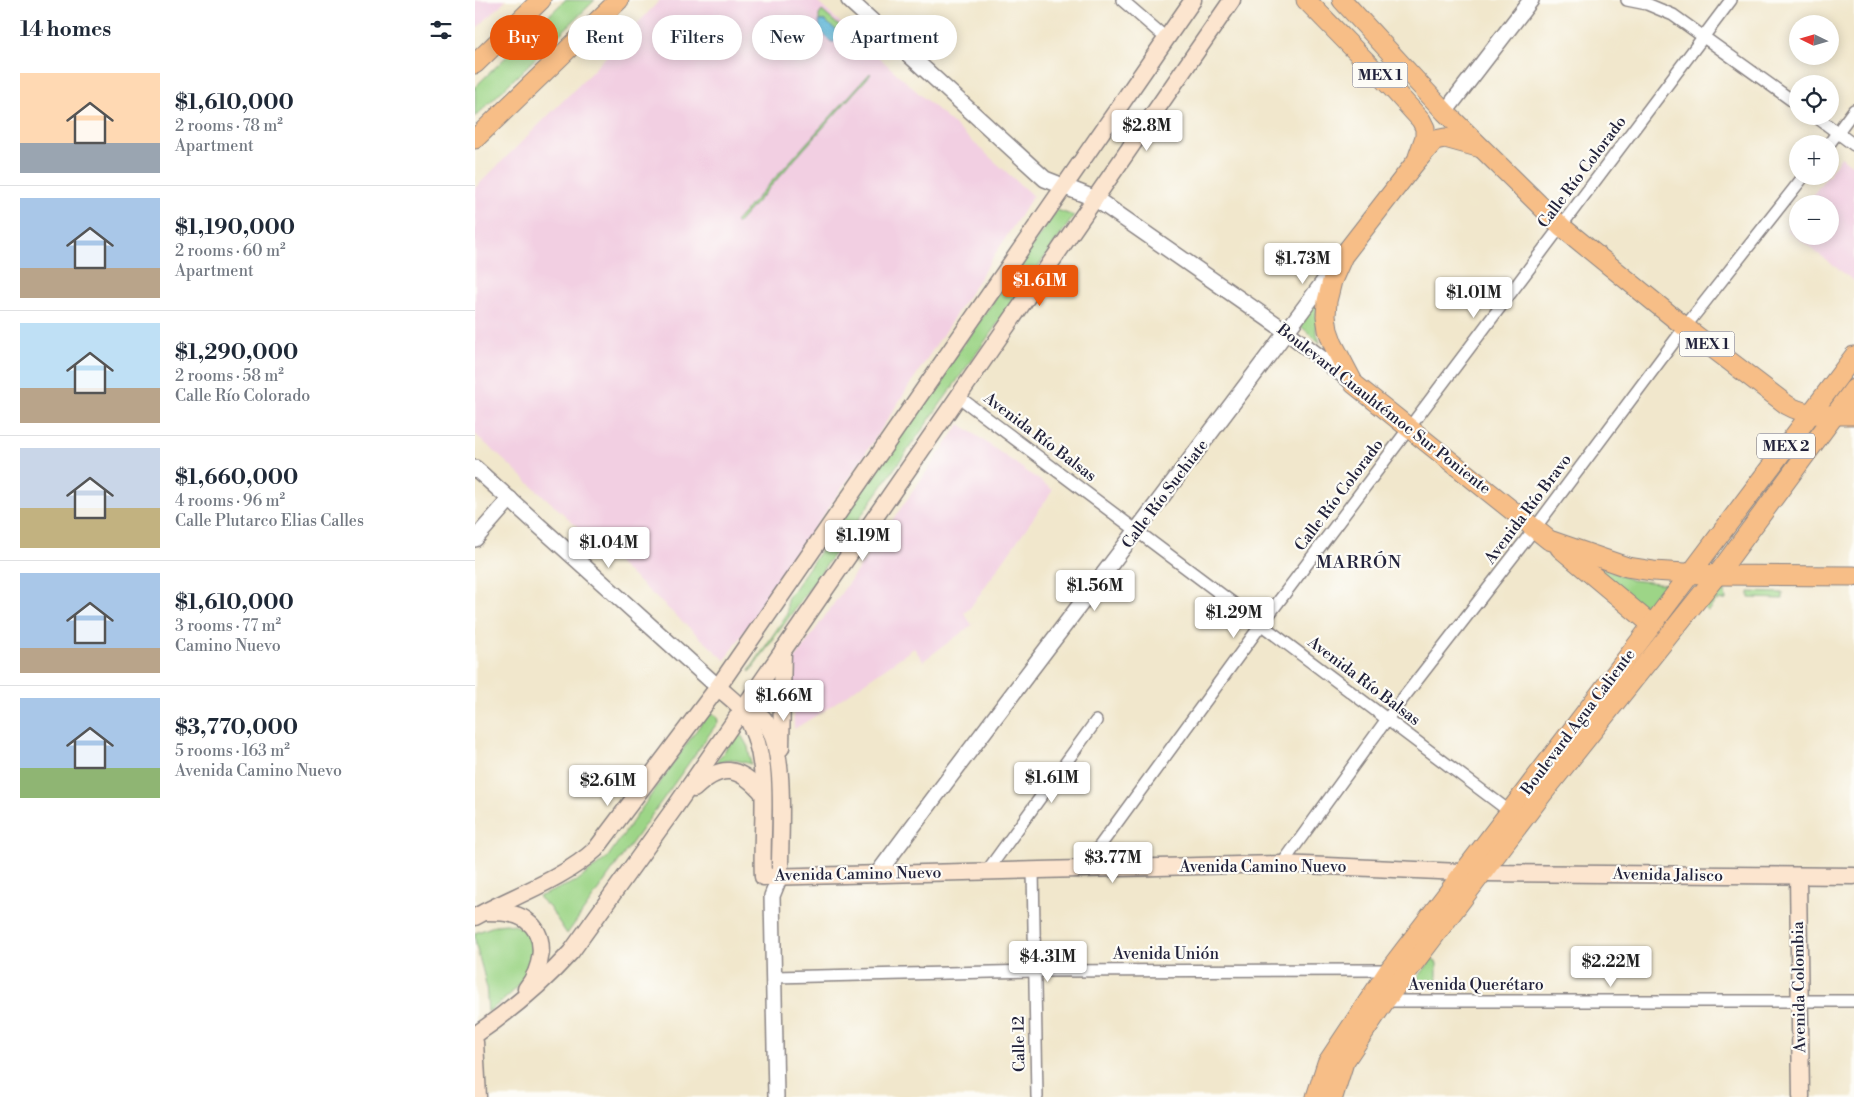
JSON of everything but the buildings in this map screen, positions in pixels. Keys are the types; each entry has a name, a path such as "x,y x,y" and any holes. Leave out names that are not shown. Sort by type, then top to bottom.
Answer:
{"main road":[{"path":"475,64 541,0"},
{"path":"475,139 619,0"},
{"path":"480,914 564,872 584,860 596,849 718,687 1193,0"},
{"path":"475,1035 510,1011 571,952 673,810 1232,0"},
{"name":"MEX 1","path":"1306,0 1421,120 1425,128 1425,137 1415,163"},
{"name":"MEX 1","path":"1342,0 1445,112 1562,227 1685,327 1787,405 1798,411 1809,414 1854,415"},
{"path":"1415,163 1431,144 1440,138 1481,148"},
{"name":"Calle Río Suchiate","path":"1343,256 1415,163"},
{"name":"MEX 1","path":"1343,256 1332,281 1327,301 1326,316 1333,344 1354,384"},
{"name":"Boulevard Agua Caliente","path":"1333,1097 1344,1062 1376,1001 1389,970 1854,356"},
{"name":"Boulevard Cuauhtémoc Sur Poniente","path":"1354,384 1542,534 1627,567 1690,574"},
{"name":"Boulevard Agua Caliente","path":"1316,1097 1327,1063 1376,1001 1409,970 1544,792 1717,575 1854,389"},
{"path":"1542,534 1652,625"},
{"name":"MEX 1","path":"1690,574 1854,576"},
{"path":"780,876 783,650"},
{"path":"718,687 741,709 757,740 762,792 763,877"},
{"path":"741,709 762,717 772,733 780,773"},
{"path":"673,810 706,778 720,772 735,772 744,775 762,792"},
{"name":"Avenida Camino Nuevo","path":"763,877 1282,864 1483,873"},
{"name":"Avenida Jalisco","path":"1483,873 1854,876"},
{"name":"Avenida Colombia","path":"1798,877 1801,1097"},
{"path":"480,914 515,915 525,919 538,934 541,946 540,963 533,980 510,1011"},
{"path":"475,1042 478,1097"}],"street":[{"name":"Boulevard Cuauhtémoc Sur Poniente","path":"849,0 1045,179 1096,199 1287,332 1354,384"},
{"path":"1123,0 1167,38"},
{"path":"1445,112 1531,0"},
{"path":"1627,0 1660,8 1673,15 1705,36 1789,98"},
{"name":"Calle Río Colorado","path":"1083,869 1261,624 1513,289 1562,227 1731,0"},
{"path":"1837,133 1854,110"},
{"path":"1827,125 1854,145"},
{"name":"Avenida Río Bravo","path":"1282,864 1387,719 1542,534 1685,327 1797,185"},
{"name":"Calle Río Suchiate","path":"878,873 1138,531 1343,256"},
{"name":"Avenida Río Balsas","path":"959,396 1509,811"},
{"path":"475,468 718,687"},
{"path":"475,539 510,499"},
{"path":"987,871 1097,721"},
{"name":"Calle 12","path":"1033,870 1037,1097"},
{"path":"776,1097 772,896 780,876"},
{"path":"763,877 772,896"},
{"name":"Avenida Unión","path":"774,977 1035,971 1409,970"},
{"name":"Avenida Querétaro","path":"1376,1001 1854,1001"}],"shaded area":[{"path":"475,0 506,0 490,15 475,30"},
{"path":"660,0 815,0 833,16 833,60 882,60 1033,196 857,466 725,660 475,434 475,188 603,60 642,60 642,19"},
{"path":"1841,157 1854,167 1854,281 1807,245 1839,245 1839,195 1813,195 1820,185 1839,185 1839,160"},
{"path":"960,424 1053,490 970,608 964,613 972,625 923,661 914,648 822,712 794,729 792,663"}],"green space":[{"path":"565,0 595,0 580,15 568,15 568,26 558,36 558,15 549,15"},
{"path":"822,11 833,20 833,28 823,21 823,15 819,15"},
{"path":"503,60 533,60 475,117 475,87"},
{"path":"871,74 737,224 735,222"},
{"path":"1057,210 1074,216 750,672 787,614 787,599"},
{"path":"1317,296 1316,330 1320,343 1297,323"},
{"path":"1578,557 1631,580 1667,584 1644,613"},
{"path":"1725,591 1726,600 1716,601 1708,611 1702,606 1713,592"},
{"path":"1749,592 1783,593 1783,599 1749,598"},
{"path":"713,714 717,716 718,722 567,934 549,907 538,897 577,881 607,858 707,715"},
{"path":"739,731 748,747 751,764 731,759 715,764"},
{"path":"506,924 520,927 527,932 532,944 531,958 527,972 517,987 488,1012 486,984 476,945 475,933 497,925"},
{"path":"1432,959 1437,963 1437,986 1412,986"}],"water":[{"path":"823,21 833,28 833,42 823,34"}],"district":[{"name":"MARRÓN","path":"1359,562"}]}
